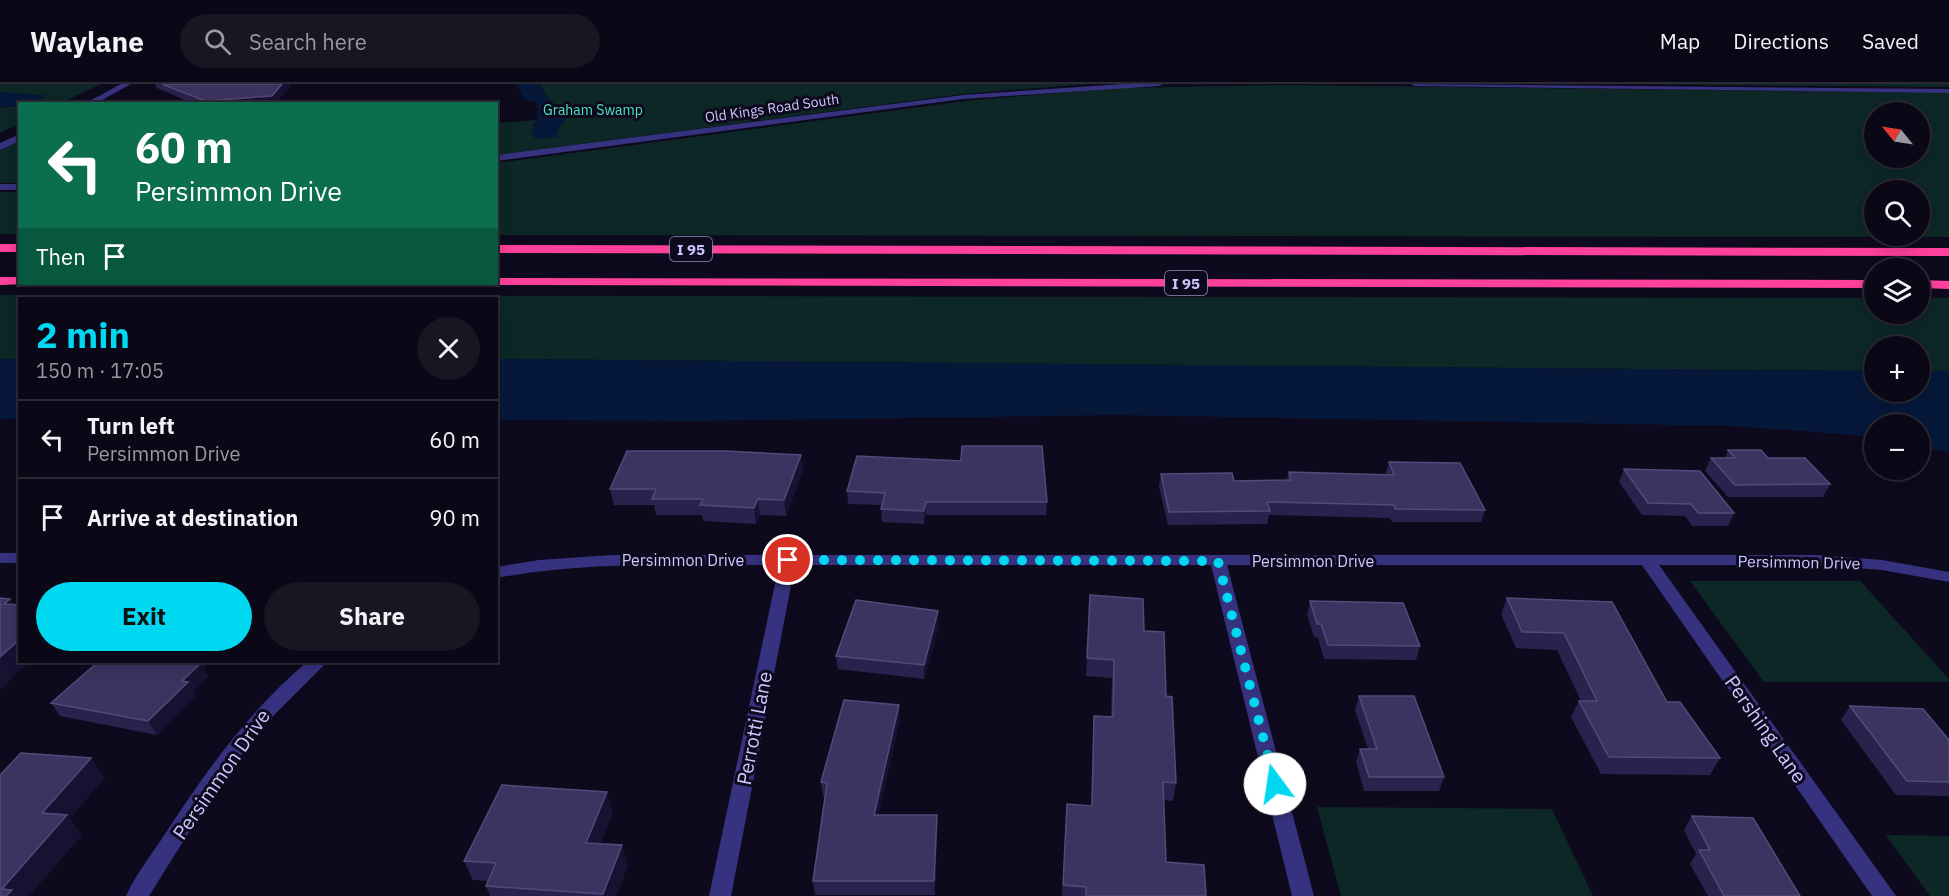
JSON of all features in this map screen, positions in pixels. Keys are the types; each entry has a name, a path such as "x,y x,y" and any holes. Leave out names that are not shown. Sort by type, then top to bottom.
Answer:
{"highway":[{"path":"0,248 18,248"},
{"name":"I 95","path":"498,249 1949,252"},
{"path":"0,281 18,281"},
{"name":"I 95","path":"498,282 1864,284"},
{"path":"1930,284 1949,285"}],"street":[{"path":"92,102 127,84"},
{"name":"Old Kings Road South","path":"498,158 963,97 1159,84"},
{"path":"1415,84 1949,91"},
{"path":"0,147 18,138"},
{"path":"0,187 18,187"},
{"path":"0,558 18,558"},
{"name":"Perrotti Lane","path":"720,896 788,560"},
{"name":"Persimmon Drive","path":"498,573 539,565 581,561 1837,561 1902,567 1949,577"},
{"path":"1218,561 1303,896"},
{"name":"Pershing Lane","path":"1648,562 1885,896"},
{"name":"Persimmon Drive","path":"137,896 245,735 274,700 317,663"}],"green space":[{"path":"0,84 101,84 63,102 34,102 45,97 0,92"},
{"name":"Graham Swamp","path":"540,84 1088,84 962,94 498,155 498,123 537,120 532,127 555,134 565,120"},
{"path":"1632,84 1949,84 1949,87"},
{"path":"1285,85 1949,93 1949,237 1930,237 1930,180 1864,180 1864,237 498,235 498,163 973,100 1122,88"},
{"path":"18,106 18,124 0,133 0,108"},
{"path":"18,143 18,183 0,183 0,144"},
{"path":"0,192 18,192 18,234 0,234"},
{"path":"0,295 1864,298 1864,324 1930,324 1930,298 1949,298 1949,371 1930,371 1930,336 1864,336 1864,371 498,359 498,297 18,297 18,359 0,359"},
{"path":"1690,581 1860,581 1949,679 1949,682 1764,682"},
{"path":"1317,807 1552,809 1593,896 1341,896"},
{"path":"1886,835 1949,836 1949,896 1930,896"}],"water":[{"path":"516,84 540,84 544,94 562,111 566,120 556,131 558,137 535,139 531,131 537,120 538,103 524,99"},
{"path":"0,92 46,95 36,102 18,102 18,105 0,108"},
{"path":"0,359 18,359 18,419 0,419"},
{"path":"498,359 1864,371 1864,402 1930,402 1930,371 1949,371 1949,453 1930,449 1930,414 1864,414 1864,437 1731,426 1115,415 693,421 498,420"}],"building":[{"path":"162,84 282,84 272,96 205,101"},
{"path":"962,446 1042,446 1047,502 926,502 924,511 881,509 885,493 847,491 857,456 961,461"},
{"path":"1728,450 1761,450 1768,458 1805,458 1830,484 1735,485 1711,458 1735,458"},
{"path":"627,451 726,451 801,455 784,500 758,499 754,508 700,505 703,499 652,499 656,489 610,489"},
{"path":"1389,462 1460,463 1485,510 1395,509 1394,505 1267,502 1270,511 1169,512 1161,474 1232,473 1234,481 1291,480 1289,472 1394,475"},
{"path":"1624,469 1700,471 1734,513 1698,513 1691,504 1648,503"},
{"path":"1090,595 1143,599 1144,631 1164,632 1166,696 1172,697 1176,783 1163,782 1166,862 1204,865 1206,896 1086,896 1086,887 1063,885 1067,804 1092,806 1094,716 1113,717 1114,660 1087,658"},
{"path":"0,598 10,599 4,604 18,605 18,641 0,657"},
{"path":"1507,598 1612,602 1667,702 1680,702 1720,758 1609,757 1579,701 1597,701 1564,633 1522,632"},
{"path":"856,600 938,611 924,665 836,656"},
{"path":"1310,601 1403,603 1420,646 1328,645 1321,624 1317,624"},
{"path":"97,663 201,663 182,681 188,682 148,721 51,703"},
{"path":"1359,696 1414,696 1444,777 1369,777 1360,749 1377,749"},
{"path":"844,700 899,705 874,815 937,815 934,881 813,881 827,783 821,782"},
{"path":"1850,706 1923,709 1949,740 1949,782 1907,781"},
{"path":"21,753 91,758 42,813 67,815 2,889 12,890 6,896 0,896 0,775"},
{"path":"502,785 607,792 586,843 622,845 603,894 486,886 496,863 464,861"},
{"path":"1692,816 1753,818 1800,896 1724,896 1699,850 1710,850"}],"route":[{"path":"788,560 1218,561 1275,784"}]}
